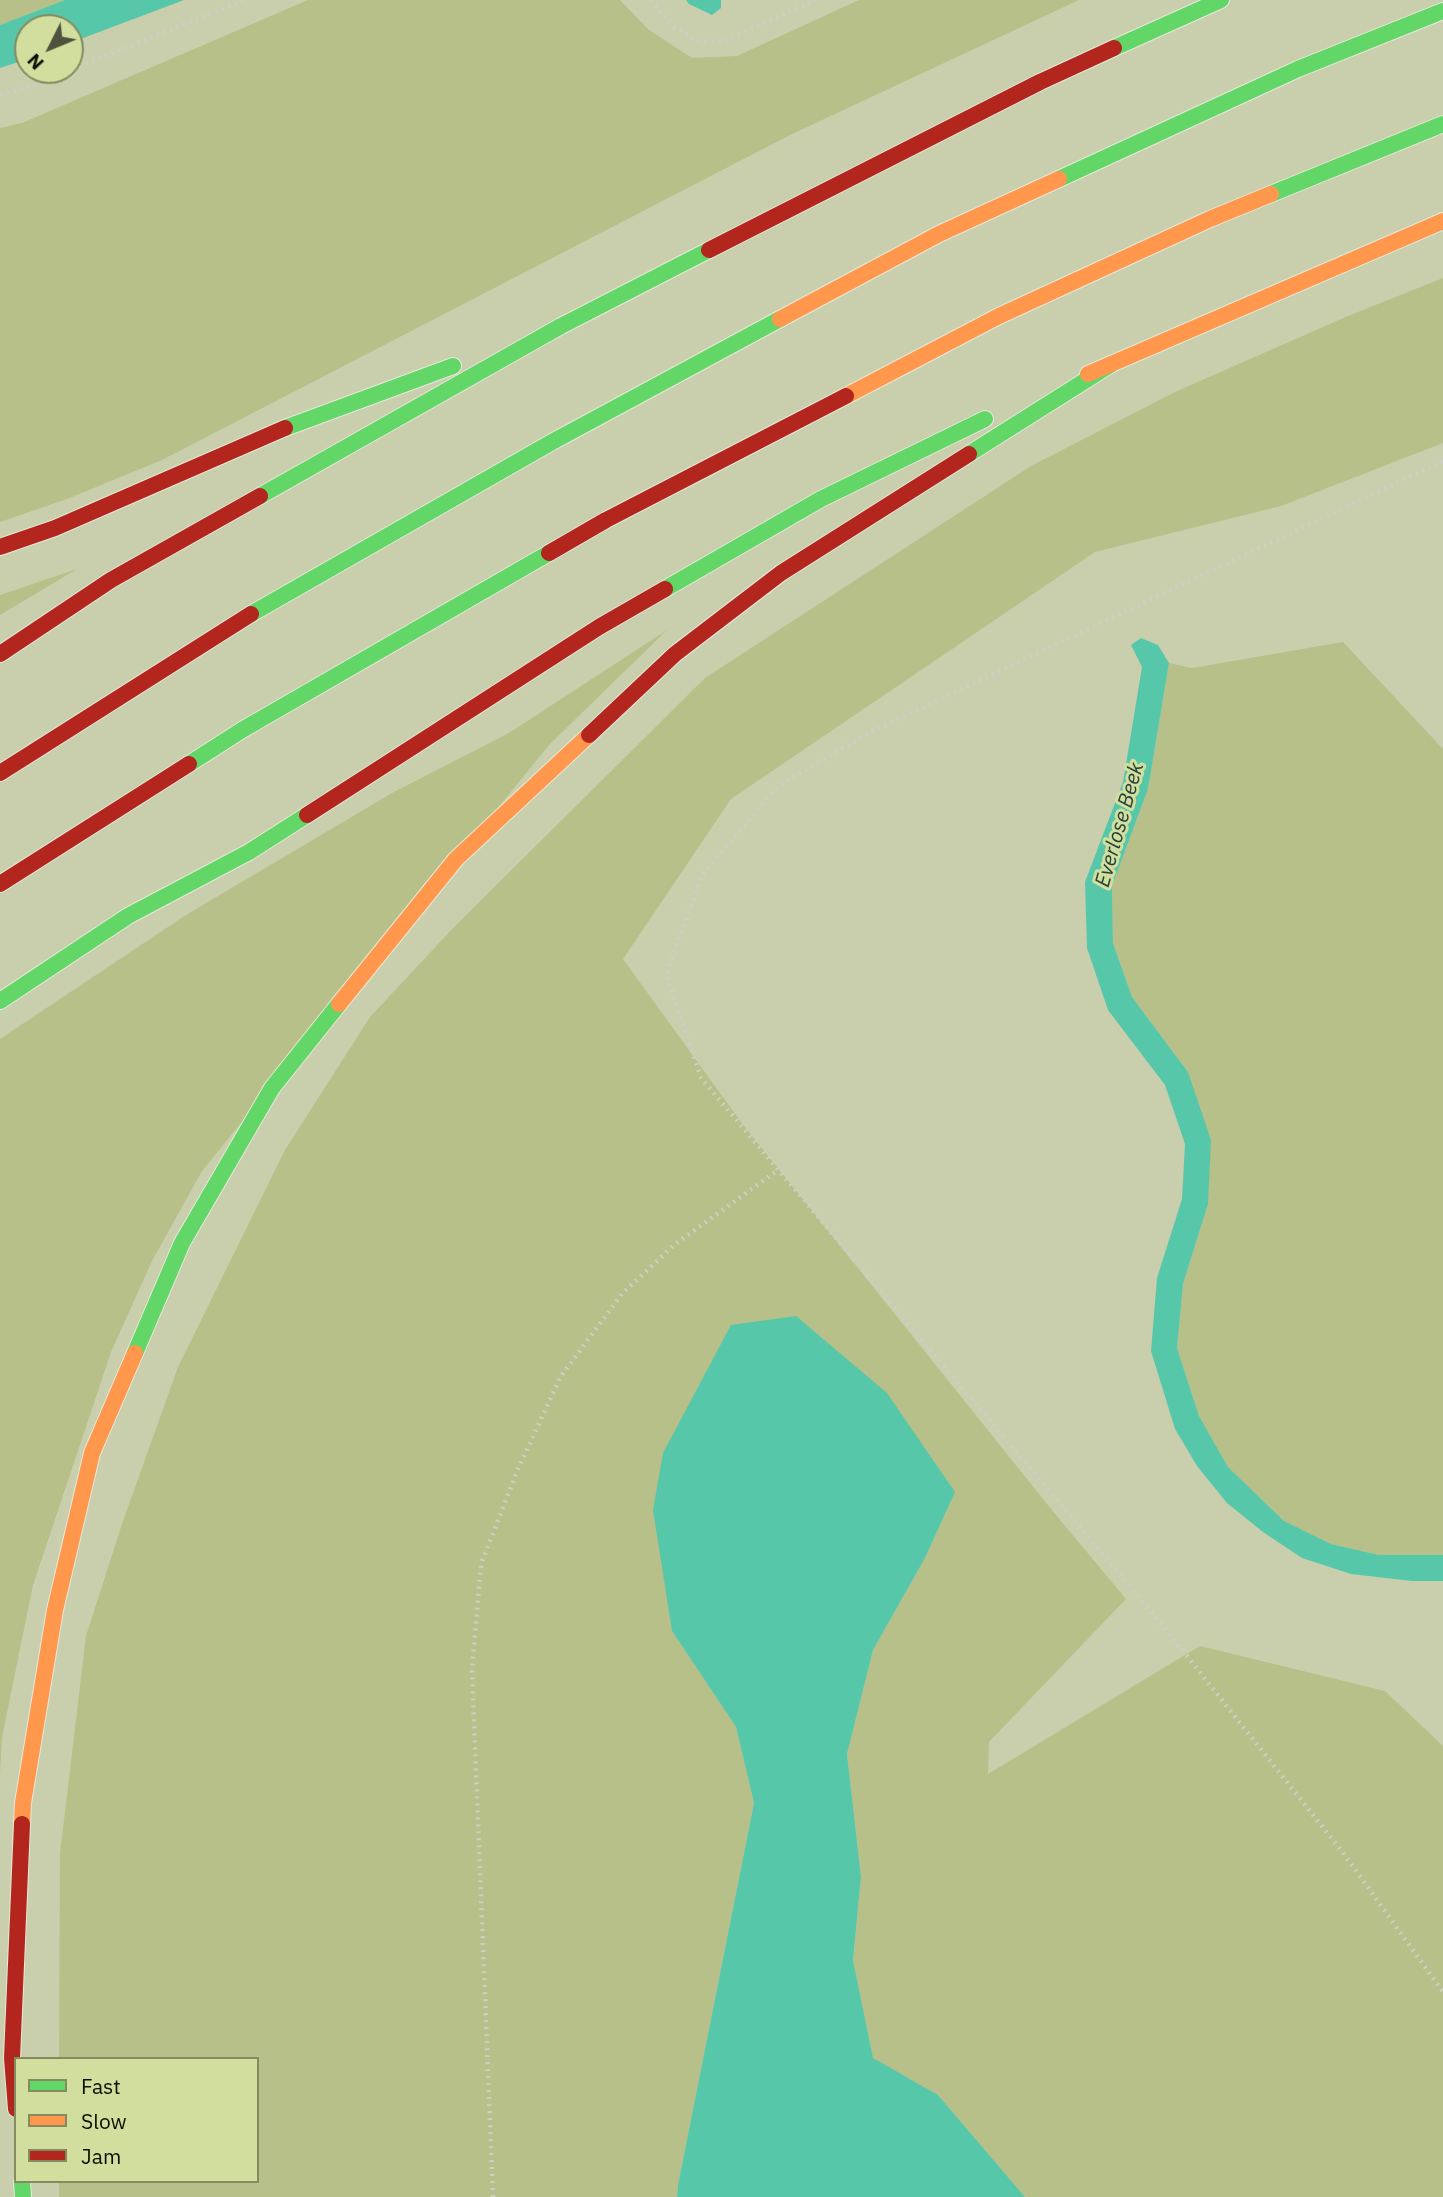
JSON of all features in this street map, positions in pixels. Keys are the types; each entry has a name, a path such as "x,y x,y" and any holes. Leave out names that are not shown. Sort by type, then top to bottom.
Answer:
{"highway":[{"path":"0,654 111,580 561,326 1040,82 1221,0"},
{"path":"0,773 221,631 552,442 939,234 1298,69 1443,11"},
{"path":"0,884 243,730 606,520 999,316 1210,219 1443,124"},
{"path":"0,1000 128,916 249,852 599,627 821,499 1001,412 1443,221"},
{"path":"0,547 55,528 290,426 561,326"},
{"path":"14,2084 12,2058 23,1804 55,1610 92,1453 183,1243 272,1088 456,859 676,654 781,573 1110,365"}],"path":[{"path":"0,94 26,88 244,0"},
{"path":"650,0 674,27 697,41 722,42 815,0"},
{"path":"1443,461 869,733 778,786 702,875 666,975 701,1078 1164,1627 1343,1854 1443,1992"},
{"path":"493,2197 472,1670 481,1564 518,1469 561,1376 622,1294 674,1245 778,1170"}],"green space":[{"path":"0,0 65,0 29,14 14,14 14,20 0,25"},
{"path":"308,0 620,0 649,30 692,58 737,56 859,0 1079,0 790,135 162,460 67,499 0,522 0,128 22,123"},
{"path":"1443,278 1443,443 1281,506 1095,552 731,799 623,959 741,1122 1126,1599 989,1742 988,1774 1200,1646 1385,1691 1443,1746 1443,2197 1025,2197 938,2095 873,2059 853,1960 861,1877 847,1754 873,1650 925,1558 955,1492 672,1631 736,1727 754,1803 677,2197 59,2197 59,2183 259,2183 259,2057 59,2057 60,1854 86,1636 122,1524 178,1367 285,1150 370,1017 455,926 705,678 1031,466 1175,392 1348,316"},
{"path":"77,569 0,615 0,595"},
{"path":"667,630 549,745 202,1171 152,1261 111,1352 33,1585 2,1737 0,1774 0,1039 186,915 392,793 509,733"},
{"path":"1343,642 1443,749 1443,1555 1379,1555 1331,1544 1284,1521 1228,1467 1199,1416 1177,1348 1183,1284 1208,1204 1188,1072 1132,997 1113,943 1112,886 1148,789 1169,663 1192,668"}],"water":[{"path":"65,0 184,0 84,38 84,14 29,14"},
{"path":"686,0 721,0 721,8 712,15"},
{"path":"14,20 14,64 0,68 0,25"},
{"name":"Everlose Beek","path":"1141,638 1158,645 1169,663 1148,789 1112,886 1113,943 1132,997 1188,1072 1211,1140 1208,1204 1183,1284 1177,1348 1199,1416 1228,1467 1284,1521 1331,1544 1379,1555 1443,1555 1443,1581 1412,1581 1351,1574 1302,1558 1227,1503 1197,1466 1175,1429 1151,1351 1157,1278 1182,1199 1185,1144 1165,1085 1108,1010 1087,948 1085,882 1123,782 1142,667 1131,645"},
{"path":"796,1316 887,1393 955,1492 925,1558 873,1650 847,1754 861,1877 853,1960 873,2058 938,2095 1025,2197 677,2197 754,1803 736,1727 672,1631 653,1510 663,1453 731,1325"}],"traffic: fast":[{"path":"1114,48 1221,0"},
{"path":"1059,179 1298,69 1443,11"},
{"path":"1271,194 1443,124"},
{"path":"260,496 561,326 709,250"},
{"path":"251,614 552,442 780,319"},
{"path":"969,454 1110,365"},
{"path":"285,428 453,366"},
{"path":"665,589 821,499 985,419"},
{"path":"189,764 242,730 549,553"},
{"path":"0,1001 128,916 249,852 307,815"},
{"path":"135,1353 182,1243 272,1088 339,1004"},
{"path":"22,2183 23,2197"}],"traffic: slow":[{"path":"780,319 939,234 1059,179"},
{"path":"846,396 999,316 1210,219 1271,194"},
{"path":"1088,374 1443,221"},
{"path":"339,1004 456,859 589,735"},
{"path":"22,1824 23,1803 55,1610 92,1453 135,1353"}],"traffic: jam":[{"path":"709,250 1040,82 1114,48"},
{"path":"549,553 606,520 846,396"},
{"path":"0,547 55,528 285,428"},
{"path":"589,735 675,654 781,573 969,454"},
{"path":"0,654 111,580 260,496"},
{"path":"307,815 599,627 665,589"},
{"path":"0,773 251,614"},
{"path":"0,884 189,764"},
{"path":"14,2084 12,2058 22,1824"}]}
